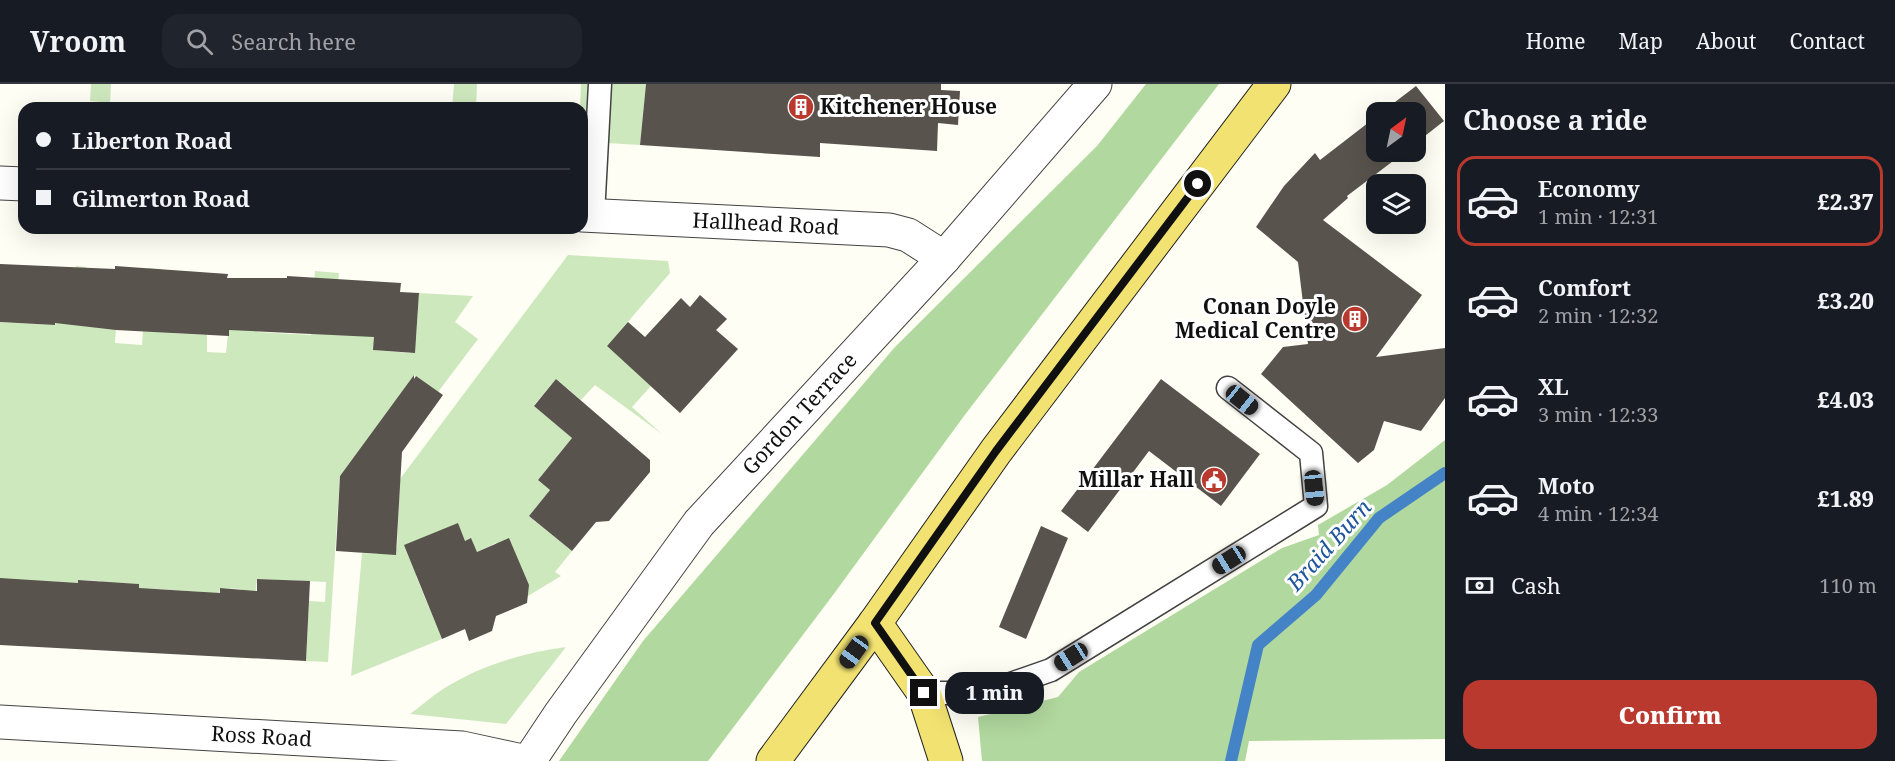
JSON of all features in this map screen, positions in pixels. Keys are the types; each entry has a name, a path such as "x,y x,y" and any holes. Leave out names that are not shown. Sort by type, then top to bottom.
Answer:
{"main road":[{"path":"773,761 875,623 996,451 1274,84"},
{"path":"875,623 924,693 946,761"}],"street":[{"name":"Gordon Terrace","path":"529,761 561,712 699,523 944,258 1095,84"},
{"path":"0,183 18,184"},
{"name":"Hallhead Road","path":"588,215 889,230 908,236 944,258"},
{"name":"Ross Road","path":"0,722 462,748 522,761"}],"lane":[{"path":"588,205 600,84"},
{"path":"924,693 985,693 1051,670 1316,506 1311,453 1228,388"}],"green space":[{"path":"91,84 111,84 110,102 90,101"},
{"path":"454,84 477,84 476,102 452,102"},
{"path":"581,84 590,84 588,117 588,102 580,102"},
{"path":"611,84 646,84 640,145 607,143"},
{"path":"1146,84 1219,84 964,416 708,761 559,761 643,641 895,347 1097,146"},
{"path":"568,255 668,261 670,273 607,346 651,386 632,407 662,434 595,385 581,400 556,379 534,405 572,438 538,480 550,490 529,516 572,551 555,572 561,576 528,596 519,575 504,564 496,543 477,552 471,539 465,541 458,524 434,569 416,576 442,639 351,676 362,553 377,554 378,547 397,548 400,479"},
{"path":"76,266 86,267 86,277 116,328 115,343 142,345 147,268 162,269 170,333 207,335 207,352 226,353 230,316 260,283 257,332 311,335 315,271 339,273 337,296 374,337 374,350 410,353 410,339 416,339 419,293 473,296 455,322 478,339 438,392 414,375 340,476 328,662 306,661 309,601 325,602 326,582 257,579 250,658 247,657 241,589 220,588 219,600 202,592 157,589 138,596 139,584 120,583 97,649 101,581 79,580 78,591 0,587 0,322 55,325"},
{"path":"1445,440 1445,739 1249,741 1245,761 982,761 978,717 1058,697 1079,672 1282,548 1319,535 1318,525 1387,485"},
{"path":"566,647 506,724 410,714 443,689 472,673 518,657"}],"building":[{"name":"Kitchener House","path":"646,84 941,84 941,90 960,91 958,125 938,123 937,151 820,143 820,157 640,145"},
{"path":"1416,86 1444,121 1426,135 1426,102 1395,102"},
{"name":"Conan Doyle Medical Centre","path":"1366,124 1366,162 1392,162 1376,174 1366,174 1366,182 1347,196 1348,198 1323,220 1422,295 1376,357 1445,348 1445,398 1421,431 1384,421 1374,450 1358,463 1261,374 1283,347 1308,344 1298,262 1256,227 1284,186 1315,153 1320,160"},
{"path":"0,264 115,269 115,266 228,274 227,278 287,278 287,276 401,283 400,292 419,293 415,353 373,350 374,337 229,330 229,336 116,330 55,323 55,325 0,322"},
{"path":"700,295 727,319 716,330 738,349 680,413 607,346 628,322 645,337 681,298 690,307"},
{"path":"414,375 414,379 416,376 443,395 402,452 396,555 336,551 340,476"},
{"path":"556,379 650,460 650,472 609,521 596,522 572,551 529,516 550,490 538,480 572,438 534,406"},
{"name":"Millar Hall","path":"1161,379 1260,454 1221,506 1149,451 1088,532 1061,511"},
{"path":"458,523 465,541 471,538 477,552 509,538 529,585 527,603 496,616 492,631 469,641 465,629 442,639 404,545"},
{"path":"1041,526 1068,538 1026,639 999,627"},
{"path":"0,578 139,584 139,588 220,593 220,588 257,591 257,579 310,581 306,661 0,645"}],"waterway":[{"name":"Braid Burn","path":"1231,761 1258,645 1316,595 1379,518 1445,473"}],"place":[{"name":"Kitchener House","path":"801,107"},
{"name":"Conan Doyle Medical Centre","path":"1355,319"},
{"name":"Millar Hall","path":"1214,480"}],"route":[{"path":"924,693 875,623 996,451 1198,184"}]}
